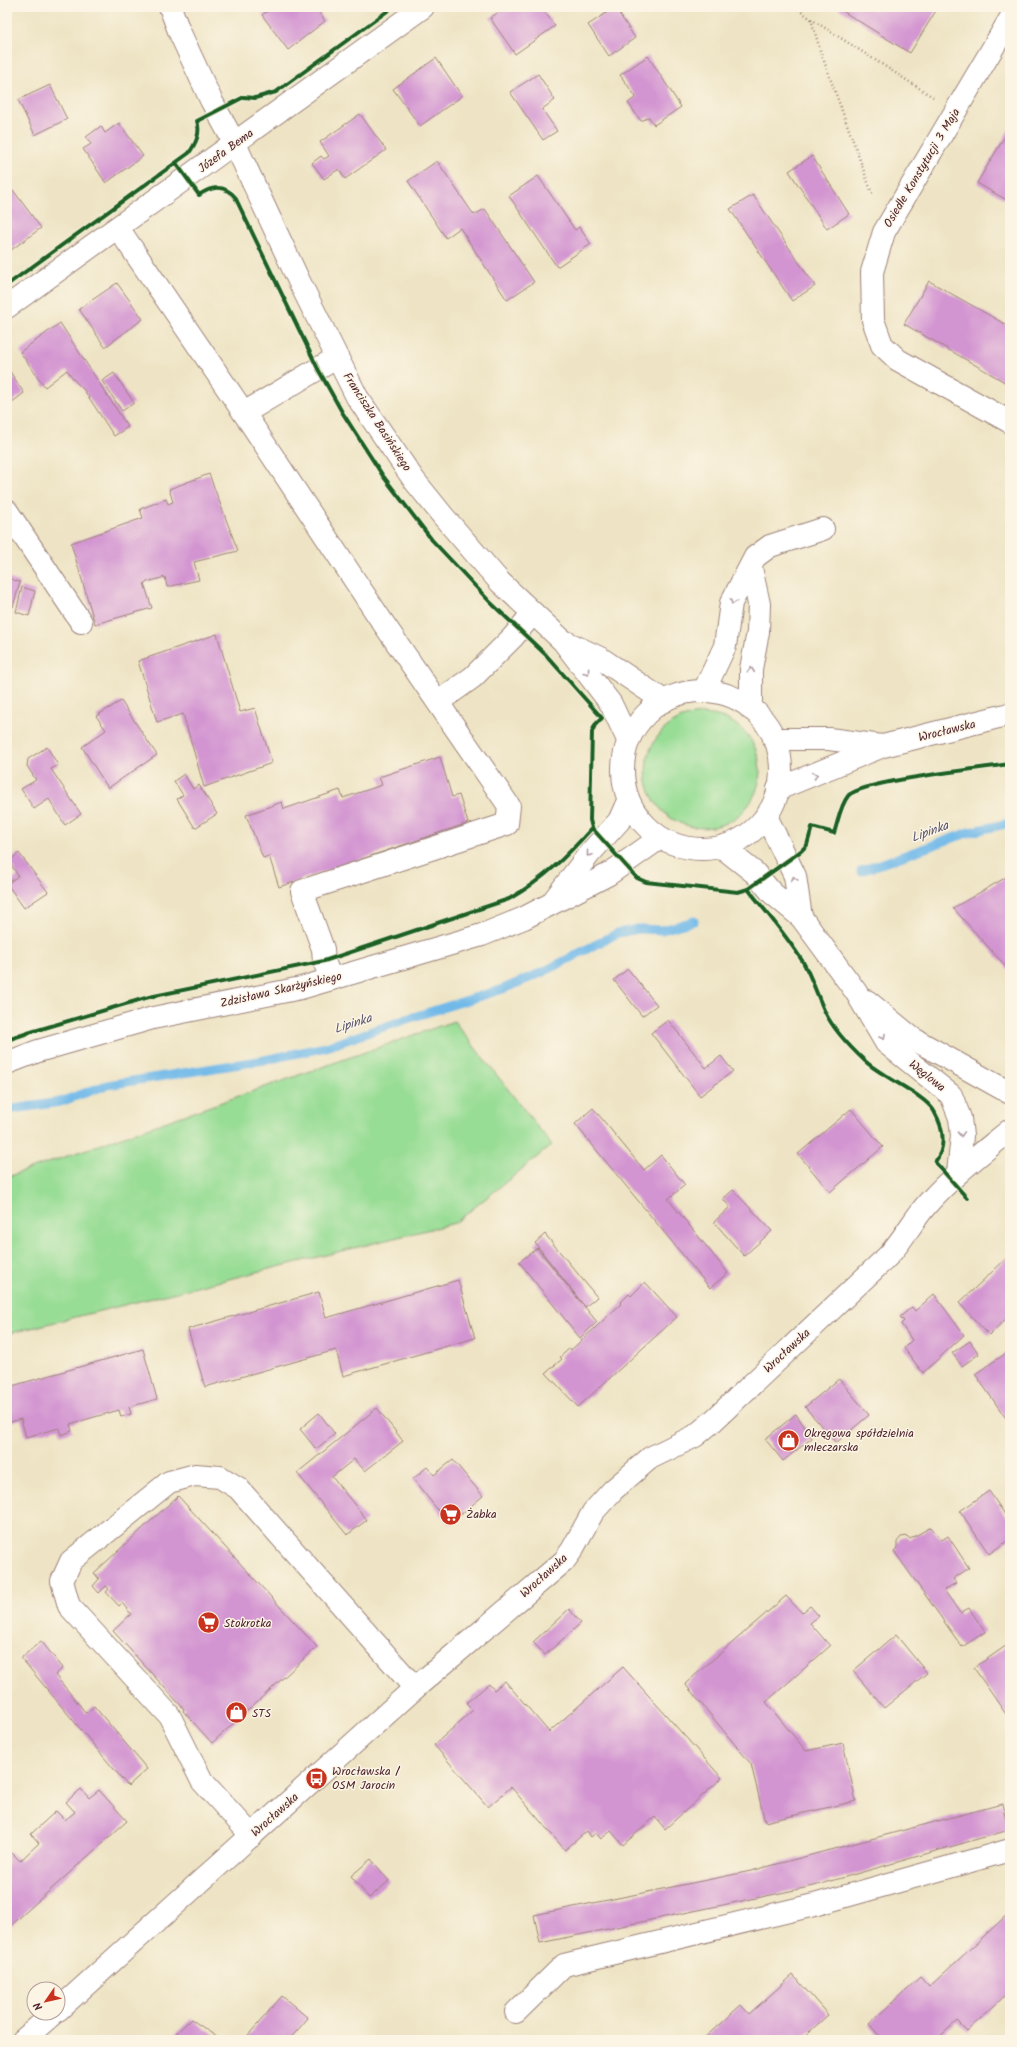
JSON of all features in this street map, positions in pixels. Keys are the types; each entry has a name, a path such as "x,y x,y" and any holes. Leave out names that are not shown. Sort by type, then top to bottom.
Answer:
{"street":[{"name":"Franciszka Basińskiego","path":"170,7 178,31 211,100 235,144 336,358 357,397 414,480 443,516 500,582 563,641 610,704 628,740"},
{"name":"Józefa Bema","path":"7,307 423,7"},
{"name":"Osiedle Konstytucji 3 Maja","path":"1010,19 884,232 872,272 873,320 882,345 898,360 1010,422"},
{"path":"118,228 509,806 507,824 302,891 323,949 324,960 331,979"},
{"path":"244,413 336,358"},
{"path":"7,511 81,622"},
{"path":"704,691 725,646 731,603 742,579 751,568 755,557 770,546 823,529"},
{"path":"751,568 759,604 758,632 750,669 751,709"},
{"path":"438,702 473,677 513,637 533,613"},
{"name":"Franciszka Basińskiego","path":"563,641 600,658 664,701"},
{"path":"704,691 730,696 751,709 765,723 774,739 780,763 778,789 774,803 766,816 754,829 739,840 722,847 700,850 686,848 660,838 641,821 628,801 623,781 623,760 628,740 643,718 664,701 683,693 704,691"},
{"name":"Wrocławska","path":"778,789 883,746 1010,714"},
{"name":"Wrocławska","path":"774,739 829,739 883,746"},
{"name":"Zdzisława Skarżyńskiego","path":"551,904 590,853 618,821 628,801"},
{"name":"Węglowa","path":"766,816 795,876 801,917"},
{"name":"Zdzisława Skarżyńskiego","path":"7,1063 38,1051 153,1018 301,988 482,935 524,918 609,874 660,838"},
{"name":"Węglowa","path":"722,847 755,873 772,893 801,917 856,992 886,1043 951,1095 960,1118 962,1136 958,1173"},
{"name":"Węglowa","path":"856,992 912,1038 1010,1093"},
{"name":"Wrocławska","path":"66,2003 415,1688 564,1561 572,1550 593,1512 622,1482 650,1458 685,1442 703,1430 903,1241 927,1204 958,1173 1010,1130"},
{"path":"252,1836 202,1781 169,1715 69,1606 62,1581 71,1561 169,1482 195,1475 220,1477 238,1488 415,1688"},
{"path":"516,2012 564,1965 814,1905 1010,1850"},
{"path":"23,2040 45,2021"}],"path":[{"path":"795,7 811,19 956,111"},
{"path":"811,19 820,50 884,232"}],"green space":[{"path":"703,714 714,715 725,719 743,731 755,749 759,760 759,782 755,793 743,811 725,823 714,827 703,828 692,827 681,823 663,811 651,793 647,782 646,771 647,760 651,749 663,731 681,719 692,715"},
{"path":"454,1021 552,1145 455,1223 7,1334 7,1177"}],"building":[{"path":"273,7 315,7 325,21 288,50 262,15"},
{"path":"506,7 541,7 555,26 515,54 490,18"},
{"path":"615,7 635,38 609,56 588,25"},
{"path":"836,7 934,7 937,9 910,53"},
{"path":"648,56 681,107 654,125 649,117 641,121 628,103 636,97 620,75"},
{"path":"436,58 462,96 420,126 393,89"},
{"path":"538,74 555,100 542,109 557,131 543,140 510,92"},
{"path":"50,85 67,119 35,135 18,100"},
{"path":"360,114 386,150 345,179 339,169 324,179 312,163 321,156 324,159 329,156 320,142"},
{"path":"119,123 143,156 106,183 83,149 91,144 86,137 101,126 105,133"},
{"path":"1010,128 1010,202 977,183"},
{"path":"812,156 849,214 827,229 789,171"},
{"path":"437,161 474,215 485,209 534,282 507,300 460,228 446,238 408,181"},
{"path":"538,176 575,230 579,227 591,244 557,267 509,196"},
{"path":"13,190 41,228 7,253 7,195"},
{"path":"753,195 815,286 792,301 730,209"},
{"path":"929,281 1010,327 1010,385 904,324"},
{"path":"117,283 143,319 105,347 79,309"},
{"path":"60,323 128,427 114,436 84,390 67,370 45,387 20,352"},
{"path":"7,367 24,393 7,406"},
{"path":"114,373 134,403 122,411 102,381"},
{"path":"209,474 238,551 194,562 199,580 167,587 165,577 144,583 152,608 95,624 71,543 143,518 140,509 166,499 168,504 173,502 169,489"},
{"path":"7,578 20,582 13,607 7,605"},
{"path":"22,587 35,591 29,616 16,612"},
{"path":"217,634 240,712 255,708 272,763 204,787 183,714 157,722 138,661"},
{"path":"121,701 157,755 108,788 82,747 106,730 96,716"},
{"path":"47,747 58,765 51,769 81,814 65,825 49,799 34,809 21,789 36,780 27,766 28,759"},
{"path":"440,757 452,797 459,795 468,823 279,887 269,856 263,858 246,815 282,802 284,809 340,790 343,798 382,785 379,777"},
{"path":"184,774 193,789 199,785 217,814 195,828 177,799 183,795 174,781"},
{"path":"19,853 48,892 24,908 7,884 18,876 9,861"},
{"path":"1010,875 1010,971 953,908"},
{"path":"628,969 657,1005 642,1016 614,980"},
{"path":"668,1020 706,1068 721,1056 733,1071 700,1096 651,1033"},
{"path":"593,1108 644,1170 661,1155 685,1185 668,1199 728,1273 710,1288 575,1124"},
{"path":"851,1109 883,1147 830,1192 798,1154"},
{"path":"733,1190 772,1231 744,1256 714,1222 730,1207 723,1199"},
{"path":"545,1234 597,1297 585,1307 535,1243"},
{"path":"537,1248 597,1322 580,1338 519,1262"},
{"path":"1010,1255 1010,1315 989,1335 959,1303"},
{"path":"458,1280 475,1338 343,1376 336,1350 205,1387 188,1329 319,1292 326,1318"},
{"path":"645,1282 677,1317 578,1407 546,1373 562,1359 560,1357 570,1348 571,1350 621,1304 620,1303 629,1294 631,1296"},
{"path":"934,1294 964,1335 923,1373 904,1348 912,1340 901,1324 904,1321 900,1317 912,1307 915,1311"},
{"path":"970,1341 979,1354 962,1366 952,1353"},
{"path":"143,1349 157,1399 129,1407 131,1414 121,1417 119,1410 70,1424 72,1431 61,1435 59,1428 26,1437 21,1419 7,1423 7,1369 12,1386"},
{"path":"1008,1352 1010,1354 1010,1424 975,1374"},
{"path":"839,1379 869,1415 836,1443 805,1407"},
{"path":"377,1408 403,1441 365,1471 354,1459 332,1477 367,1520 347,1535 297,1473"},
{"path":"319,1413 335,1434 316,1449 300,1429"},
{"path":"796,1414 812,1438 783,1461 765,1439"},
{"path":"453,1460 483,1496 449,1524 413,1479 427,1467 434,1475"},
{"path":"989,1491 1010,1522 1010,1539 989,1554 960,1511"},
{"name":"Stokrotka","path":"178,1496 317,1647 212,1743 183,1711 184,1709 113,1631 131,1614 122,1603 119,1606 106,1592 109,1589 106,1586 99,1593 93,1586 99,1579 94,1573"},
{"path":"931,1527 942,1540 948,1536 969,1568 953,1579 956,1583 944,1590 960,1613 969,1608 985,1632 962,1647 894,1551 897,1548 897,1542 901,1537 907,1536 910,1539"},
{"path":"786,1596 802,1613 810,1606 819,1616 810,1623 830,1646 766,1702 806,1751 843,1743 856,1801 765,1822 751,1764 685,1684"},
{"path":"569,1609 581,1623 545,1655 533,1642"},
{"path":"896,1635 927,1673 884,1708 853,1671"},
{"path":"41,1641 63,1668 55,1675 86,1713 94,1706 147,1769 128,1786 21,1658"},
{"path":"1010,1643 1010,1720 974,1668"},
{"path":"623,1667 722,1778 665,1829 655,1817 623,1845 611,1831 601,1839 596,1833 591,1837 587,1831 565,1850 511,1787 488,1807 434,1745 473,1710 466,1703 489,1684 494,1690 505,1681 549,1732"},
{"path":"81,1789 89,1798 99,1790 127,1821 7,1929 7,1855 11,1852 20,1861 39,1843 31,1834 56,1811 65,1820 75,1812 66,1802"},
{"path":"1002,1804 1009,1830 814,1886 540,1943 534,1915 751,1871"},
{"path":"371,1859 389,1881 369,1898 351,1876"},
{"path":"1010,1912 1010,1991 967,2031 957,2021 936,2040 883,2040 869,2024 920,1977 929,1987"},
{"path":"793,1975 828,2015 800,2040 702,2040 741,2005 749,2014"},
{"path":"282,1996 308,2018 289,2040 244,2040"},
{"path":"191,2019 221,2040 169,2040"}],"waterway":[{"name":"Lipinka","path":"861,871 970,832 1010,823"},
{"name":"Lipinka","path":"7,1110 60,1102 107,1085 265,1060 326,1047 410,1018 503,989 543,972 618,933 638,929 662,930 694,921"}],"cycle path":[{"path":"7,285 189,153 197,138 197,121 244,97 255,98 276,92 393,7"},
{"path":"176,163 199,195 213,188 222,188 227,190 235,197 318,369 342,412 383,476 432,540 491,603 546,655 602,718 595,725 592,732 590,820 592,828 637,878 646,882 738,892 748,889 797,952 809,974 825,1012 833,1026 843,1038 859,1056 872,1067 921,1098 934,1111 940,1123 942,1136 941,1150 935,1162 967,1198"},
{"path":"748,889 801,851 807,845 812,827 834,833 845,800 857,790 898,780 1010,764"},
{"path":"7,1040 149,997 324,961 509,899 544,876 573,849 592,828"}],"place":[{"name":"Okręgowa spółdzielnia mleczarska","path":"789,1440"},
{"name":"Żabka","path":"451,1514"},
{"name":"Stokrotka","path":"208,1623"},
{"name":"STS","path":"237,1713"},
{"name":"Wrocławska / OSM Jarocin","path":"316,1778"}]}
